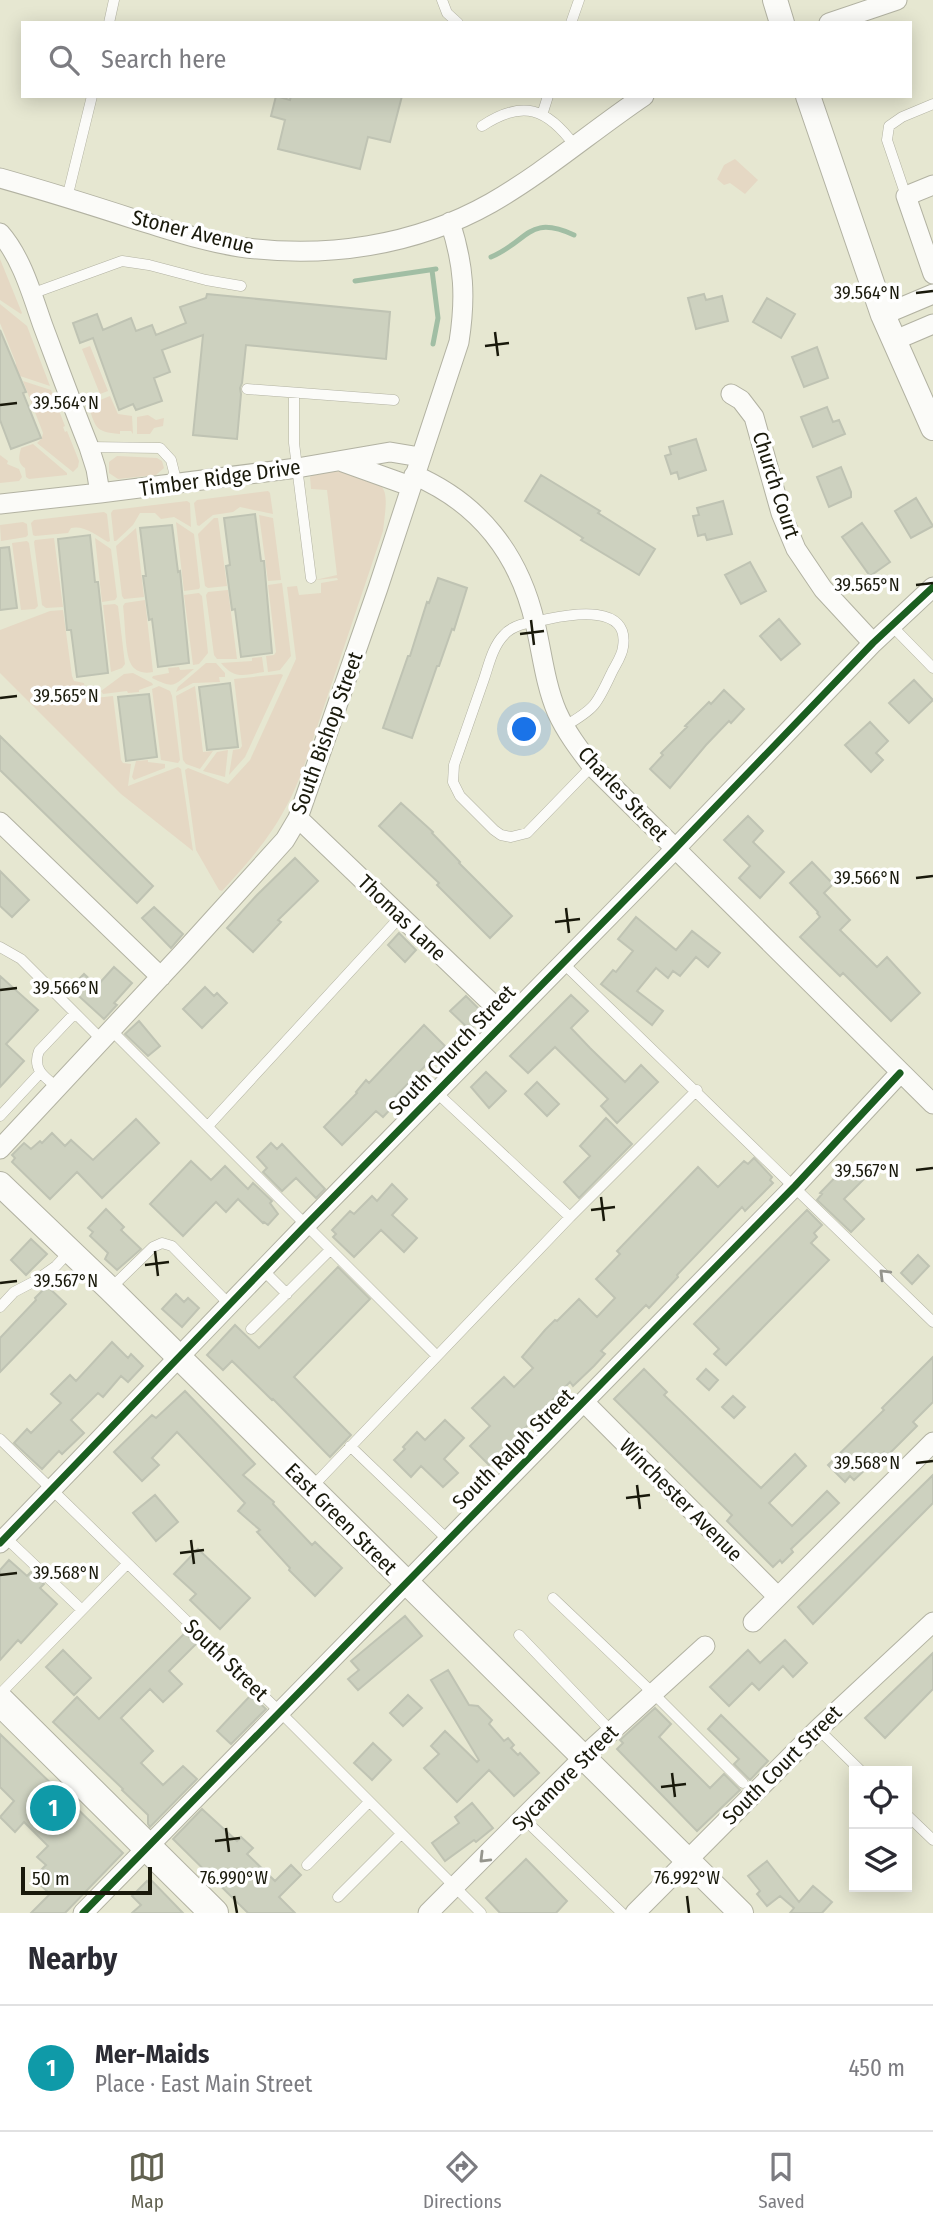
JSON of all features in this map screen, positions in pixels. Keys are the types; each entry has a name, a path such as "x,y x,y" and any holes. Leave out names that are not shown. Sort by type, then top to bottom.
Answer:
{"main road":[{"path":"0,1701 214,1913"}],"street":[{"path":"775,0 781,21"},
{"path":"835,21 897,0"},
{"name":"Stoner Avenue","path":"0,178 192,237 237,247 287,251 332,250 378,244 421,233 490,204 528,180 640,98"},
{"path":"809,98 883,315 933,428"},
{"path":"933,185 906,196 933,274"},
{"name":"South Bishop Street","path":"0,1149 285,840 298,818 459,342 463,315 463,275 450,222"},
{"path":"0,233 20,267 31,294 89,447 100,493"},
{"path":"883,315 933,294"},
{"path":"893,341 933,324"},
{"name":"Church Court","path":"731,394 741,400 754,416 781,513 796,549 823,589 873,643"},
{"name":"Timber Ridge Drive","path":"0,504 298,468 390,452 415,473"},
{"path":"339,460 415,473"},
{"name":"Charles Street","path":"415,473 468,506 506,551 519,575 535,621 550,691 565,726 592,766 933,1104"},
{"name":"South Church Street","path":"3,1540 507,1018 675,849 873,643 933,587"},
{"name":"Thomas Lane","path":"298,818 507,1018"},
{"path":"0,822 161,977"},
{"name":"South Ralph Street","path":"83,1913 795,1186 900,1073"},
{"name":"East Green Street","path":"0,1184 110,1289 741,1913"},
{"name":"Winchester Avenue","path":"584,1402 778,1597"},
{"path":"753,1622 933,1442"},
{"name":"South Court Street","path":"635,1913 817,1729 933,1622"},
{"name":"Sycamore Street","path":"428,1913 611,1731 705,1646"}],"lane":[{"path":"109,21 114,0"},
{"path":"442,0 447,13 456,21"},
{"path":"572,21 579,0"},
{"path":"67,198 92,98"},
{"path":"542,115 547,98"},
{"path":"906,196 887,140 889,126 902,117 933,104"},
{"path":"482,126 495,117 518,109 530,110 553,121 575,146"},
{"path":"31,294 122,261 240,286"},
{"path":"247,389 394,400"},
{"path":"294,393 294,443 311,578"},
{"path":"89,447 160,449 171,460 177,484"},
{"path":"565,726 589,712 599,699 622,652 622,636 613,621 598,614 535,621 510,630 497,645 454,765 455,789 501,835 516,837 532,828 592,766"},
{"path":"891,625 933,668"},
{"path":"208,1126 400,917"},
{"path":"0,947 21,959 75,1013 106,1035 208,1126 437,1356"},
{"path":"563,963 933,1322"},
{"path":"57,1087 40,1073 36,1062 39,1051 75,1013"},
{"path":"0,1116 40,1073"},
{"path":"310,1489 570,1217 696,1090"},
{"path":"436,1091 570,1217"},
{"path":"110,1289 153,1247 162,1243 172,1247 229,1304"},
{"path":"251,1329 330,1250"},
{"path":"0,1307 14,1292 56,1266 70,1251"},
{"path":"262,1270 287,1294"},
{"name":"South Street","path":"0,1439 481,1913"},
{"path":"350,1446 447,1539"},
{"path":"3,1540 82,1610"},
{"path":"0,1694 127,1564"},
{"path":"553,1598 743,1783"},
{"path":"519,1635 611,1731"},
{"path":"817,1729 856,1766"},
{"path":"307,1865 369,1802"},
{"path":"524,1819 622,1913"},
{"path":"912,1820 933,1840"},
{"path":"338,1898 401,1833"}],"shaded area":[{"path":"735,159 758,180 745,194 730,183 724,185 717,179 724,165"},
{"path":"0,259 22,313 21,314 0,300"},
{"path":"0,304 27,326 50,386 11,373 15,370 16,363 0,323"},
{"path":"90,346 108,391 100,394 82,349"},
{"path":"23,381 51,390 65,426 63,427 79,461 73,472 37,443 43,433"},
{"path":"110,396 118,414 132,416 133,434 131,431 120,431 120,434 105,432 97,427 88,405"},
{"path":"148,415 156,420 164,418 163,426 154,428 150,434 137,434 137,417"},
{"path":"33,444 67,475 29,479 26,477 25,468 20,462 21,448"},
{"path":"0,455 8,461 7,464 19,469 22,477 19,481 0,483"},
{"path":"117,456 157,458 162,461 164,468 156,475 118,479 109,473 109,462"},
{"path":"343,471 370,479 382,488 386,503 383,531 295,788 279,820 248,862 222,891 196,850 185,770 188,768 228,784 250,760 296,659 287,587 297,586 299,595 321,593 321,583 338,580 315,580 337,575 327,490 311,489 310,477 313,474"},
{"path":"268,491 273,514 240,507 233,512 213,515 197,525 194,503 197,500"},
{"path":"187,501 190,503 191,527 174,517 161,519 155,513 140,513 133,525 114,541 113,510"},
{"path":"104,512 107,514 108,542 90,531 76,527 71,528 68,533 33,535 31,523 34,520"},
{"path":"259,515 273,518 281,580 268,581"},
{"path":"214,518 218,518 227,586 208,588 205,586 198,534"},
{"path":"23,522 27,524 26,537 1,541 0,525"},
{"path":"176,522 194,534 199,589 184,591"},
{"path":"136,528 144,597 124,599 116,546"},
{"path":"54,538 63,607 46,608 42,605 34,542"},
{"path":"95,538 111,549 117,597 115,600 102,602"},
{"path":"27,541 38,606 35,609 21,610 12,543"},
{"path":"282,583 291,656 280,670 268,672 266,656 276,652 268,585"},
{"path":"228,590 237,659 217,659 214,655 206,595 208,592"},
{"path":"199,593 202,596 208,653 199,664 193,665 184,595"},
{"path":"145,600 153,672 150,673 137,670 130,662 123,606 125,603"},
{"path":"103,605 118,606 125,664 111,672"},
{"path":"63,610 74,681 84,683 86,699 113,696 121,760 131,764 128,786 178,767 181,769 193,851 121,794 0,673 0,630 50,611"},
{"path":"262,657 264,672 251,674 235,674 221,663 252,661 252,658"},
{"path":"206,663 216,663 225,673 225,677 219,677 220,682 193,683 176,692 178,687"},
{"path":"179,667 180,670 194,669 171,685 152,678 169,673 168,668"},
{"path":"133,673 153,685 139,692 103,694 101,691 124,674"},
{"path":"283,675 245,757 229,775 233,750 242,746 234,679"},
{"path":"159,686 170,691 172,696 180,760 178,763 161,760 152,689"},
{"path":"195,686 203,752 213,751 200,769 186,764 183,760 176,696"},
{"path":"228,750 225,777 203,771 217,752"},
{"path":"148,760 165,764 165,768 134,780 132,777 136,761"}],"building":[{"path":"276,98 401,98 390,142 368,137 360,169 278,149 285,120 271,116"},
{"path":"207,294 390,312 386,359 246,345 237,439 193,435 203,335 162,350 170,372 154,378 162,401 136,410 133,404 119,410 93,338 80,343 73,323 97,314 103,330 131,318 136,331 152,325 156,335 186,323 180,307 206,298"},
{"path":"704,294 706,300 722,296 728,321 696,329 688,298"},
{"path":"767,298 795,314 781,338 753,322"},
{"path":"0,330 26,392 23,393 41,438 11,449 0,420"},
{"path":"817,347 828,378 804,387 792,357"},
{"path":"827,407 833,422 839,420 845,434 813,447 801,417"},
{"path":"696,439 706,470 679,479 677,472 671,474 665,456 671,454 669,447"},
{"path":"841,467 851,497 829,507 817,477"},
{"path":"541,475 655,549 639,575 581,540 583,538 525,501"},
{"path":"916,498 933,526 911,538 895,511"},
{"path":"723,501 732,534 707,540 705,534 698,536 693,516 699,515 697,508"},
{"path":"255,514 261,561 264,561 272,653 241,657 226,566 230,565 224,518"},
{"path":"862,523 890,562 870,576 842,537"},
{"path":"172,525 178,572 180,571 189,663 158,667 143,576 146,576 140,528"},
{"path":"90,535 108,673 77,677 71,630 67,630 58,539"},
{"path":"9,547 17,608 0,610 0,548"},
{"path":"750,562 766,591 741,604 725,575"},
{"path":"438,578 467,588 454,630 452,629 437,666 412,738 383,728"},
{"path":"779,619 800,644 781,660 760,636"},
{"path":"914,680 933,700 909,723 889,703"},
{"path":"230,683 238,747 207,750 199,687"},
{"path":"724,690 744,709 706,745 670,788 650,769 663,755 661,753 687,727 685,726"},
{"path":"149,694 157,757 126,761 118,697"},
{"path":"870,722 888,741 876,753 883,760 871,772 845,745"},
{"path":"0,736 153,886 137,903 0,770"},
{"path":"401,803 433,832 459,863 512,916 490,938 437,885 439,883 379,826"},
{"path":"748,816 763,831 753,842 784,872 760,898 739,878 750,866 724,840"},
{"path":"295,858 318,881 278,920 281,922 253,952 227,928"},
{"path":"812,862 833,884 824,893 850,920 840,930 877,967 887,957 920,993 891,1021 843,973 840,976 800,937 820,917 790,883"},
{"path":"0,871 29,900 12,917 0,906"},
{"path":"154,907 183,934 171,948 142,918"},
{"path":"636,917 676,950 692,931 720,953 708,967 696,957 680,976 673,971 668,978 656,968 637,991 663,1011 652,1025 601,984 613,970 616,972 633,951 618,939"},
{"path":"399,933 416,950 405,962 388,945"},
{"path":"114,967 132,983 104,1019 70,988 84,974 97,986"},
{"path":"0,976 38,1010 6,1044 24,1061 0,1087"},
{"path":"205,987 214,996 217,993 227,1003 202,1028 183,1009"},
{"path":"571,995 588,1011 571,1028 590,1048 625,1082 641,1065 658,1082 617,1123 601,1106 608,1099 555,1047 528,1073 510,1056"},
{"path":"466,996 485,1015 470,1030 450,1011"},
{"path":"139,1021 160,1046 148,1056 125,1034"},
{"path":"424,1025 445,1046 439,1052 442,1055 429,1068 426,1065 395,1097 399,1100 383,1117 376,1111 342,1145 324,1127 366,1080 369,1083"},
{"path":"486,1072 506,1091 489,1108 471,1087"},
{"path":"537,1082 559,1104 547,1116 525,1094"},
{"path":"606,1118 632,1144 579,1198 564,1182 590,1156 580,1146"},
{"path":"136,1119 159,1143 102,1198 77,1172 50,1199 12,1162 15,1158 12,1155 24,1143 31,1149 52,1133 65,1146 71,1140 93,1160"},
{"path":"271,1143 277,1149 282,1144 325,1189 316,1198 296,1178 282,1191 263,1172 267,1168 257,1157"},
{"path":"754,1158 772,1177 770,1180 773,1183 745,1211 742,1207 649,1308 646,1305 601,1351 605,1354 594,1366 573,1386 570,1382 489,1465 470,1446 490,1426 472,1408 504,1377 514,1387 533,1368 522,1357 545,1330 579,1299 597,1317 615,1298 596,1279 620,1254 617,1251 698,1167 718,1187 744,1161 748,1164"},
{"path":"191,1161 211,1180 225,1166 248,1189 253,1183 272,1201 270,1203 278,1214 268,1225 238,1199 226,1212 216,1202 183,1236 150,1204"},
{"path":"849,1163 865,1178 844,1199 864,1219 851,1232 817,1200 822,1194 820,1193"},
{"path":"392,1184 407,1199 392,1215 417,1238 404,1252 381,1230 354,1257 333,1237 336,1234 332,1230 350,1211 354,1214 372,1196 377,1201"},
{"path":"106,1209 124,1227 121,1230 141,1249 117,1270 105,1259 108,1253 90,1236 93,1232 88,1228"},
{"path":"807,1210 822,1225 814,1233 817,1237 811,1243 829,1260 726,1365 714,1354 719,1349 694,1324"},
{"path":"31,1239 47,1254 26,1275 11,1260"},
{"path":"918,1255 929,1266 912,1284 901,1273"},
{"path":"338,1267 370,1299 294,1377 351,1435 330,1457 232,1361 223,1370 207,1355 235,1325 259,1348"},
{"path":"47,1286 66,1304 0,1372 0,1338"},
{"path":"176,1294 184,1302 188,1298 199,1308 182,1327 162,1309"},
{"path":"112,1342 128,1358 131,1354 143,1366 128,1382 121,1376 103,1397 98,1393 71,1420 84,1433 62,1454 59,1451 42,1469 14,1443 27,1429 31,1433 61,1403 51,1394 70,1375 76,1381"},
{"path":"933,1357 933,1402 913,1422 917,1426 887,1456 884,1452 854,1480 850,1476 845,1482 828,1465"},
{"path":"644,1369 667,1392 664,1395 761,1488 795,1454 806,1466 769,1503 792,1526 827,1491 839,1503 791,1549 793,1552 782,1563 780,1560 773,1567 727,1521 732,1515 614,1399"},
{"path":"706,1369 718,1380 709,1390 697,1379"},
{"path":"185,1391 255,1464 243,1475 274,1502 312,1545 315,1542 342,1568 315,1596 257,1532 260,1530 238,1511 245,1503 177,1432 152,1458 159,1465 142,1481 114,1452 152,1415 156,1418"},
{"path":"733,1396 745,1407 734,1418 722,1407"},
{"path":"445,1420 464,1438 444,1459 458,1473 443,1487 421,1466 411,1477 394,1460 417,1432 425,1440"},
{"path":"933,1475 933,1503 813,1624 798,1607"},
{"path":"155,1495 178,1522 156,1541 133,1513"},
{"path":"198,1549 250,1598 220,1629 190,1600 196,1594 174,1574"},
{"path":"9,1560 27,1576 31,1572 44,1584 40,1588 57,1604 21,1643 18,1640 0,1660 0,1570"},
{"path":"405,1616 422,1636 358,1690 348,1679 359,1670 351,1661"},
{"path":"185,1633 196,1644 169,1671 182,1684 163,1702 150,1689 121,1718 153,1751 141,1763 163,1785 183,1766 197,1779 150,1827 148,1815 53,1722 77,1697 99,1719"},
{"path":"785,1640 807,1663 793,1677 783,1666 759,1690 752,1683 729,1706 710,1687 748,1650 760,1663"},
{"path":"63,1650 91,1678 74,1695 46,1667"},
{"path":"933,1653 933,1689 885,1738 865,1718"},
{"path":"448,1670 469,1705 478,1706 492,1720 489,1724 504,1741 508,1738 514,1745 511,1748 518,1755 520,1753 539,1773 514,1796 489,1770 457,1802 424,1768 439,1754 431,1746 445,1731 477,1762 479,1760 431,1680"},
{"path":"251,1695 266,1709 231,1744 217,1731"},
{"path":"408,1695 422,1708 403,1726 390,1713"},
{"path":"655,1708 671,1724 659,1737 710,1788 724,1774 740,1790 697,1831 617,1749 623,1743 620,1740"},
{"path":"721,1715 768,1761 750,1780 734,1764 739,1759 708,1729"},
{"path":"0,1734 123,1853 65,1913 31,1913 50,1894 33,1878 46,1865 37,1857 48,1846 24,1822 15,1832 0,1817 14,1801 0,1787"},
{"path":"373,1743 391,1760 372,1780 354,1763"},
{"path":"472,1803 493,1828 445,1861 432,1843 459,1823 455,1817"},
{"path":"202,1809 237,1841 241,1837 253,1848 247,1854 275,1881 291,1865 301,1875 279,1897 295,1913 248,1913 173,1839"},
{"path":"526,1859 567,1901 556,1913 500,1913 486,1898"},
{"path":"767,1861 799,1902 813,1886 832,1902 822,1913 790,1913 794,1908 780,1896 767,1906 757,1894 760,1891 748,1876"},
{"path":"147,1881 150,1884 152,1881 183,1913 132,1913 141,1905 132,1896"}],"waterway":[{"path":"491,257 538,229 547,227 574,235"},
{"path":"355,281 436,269"},
{"path":"432,270 438,318 433,344"}],"cycle path":[{"path":"0,1543 873,643 933,587"},
{"path":"83,1913 795,1186 900,1073"}],"place":[{"name":"Mer-Maids","path":"53,1808"}]}
